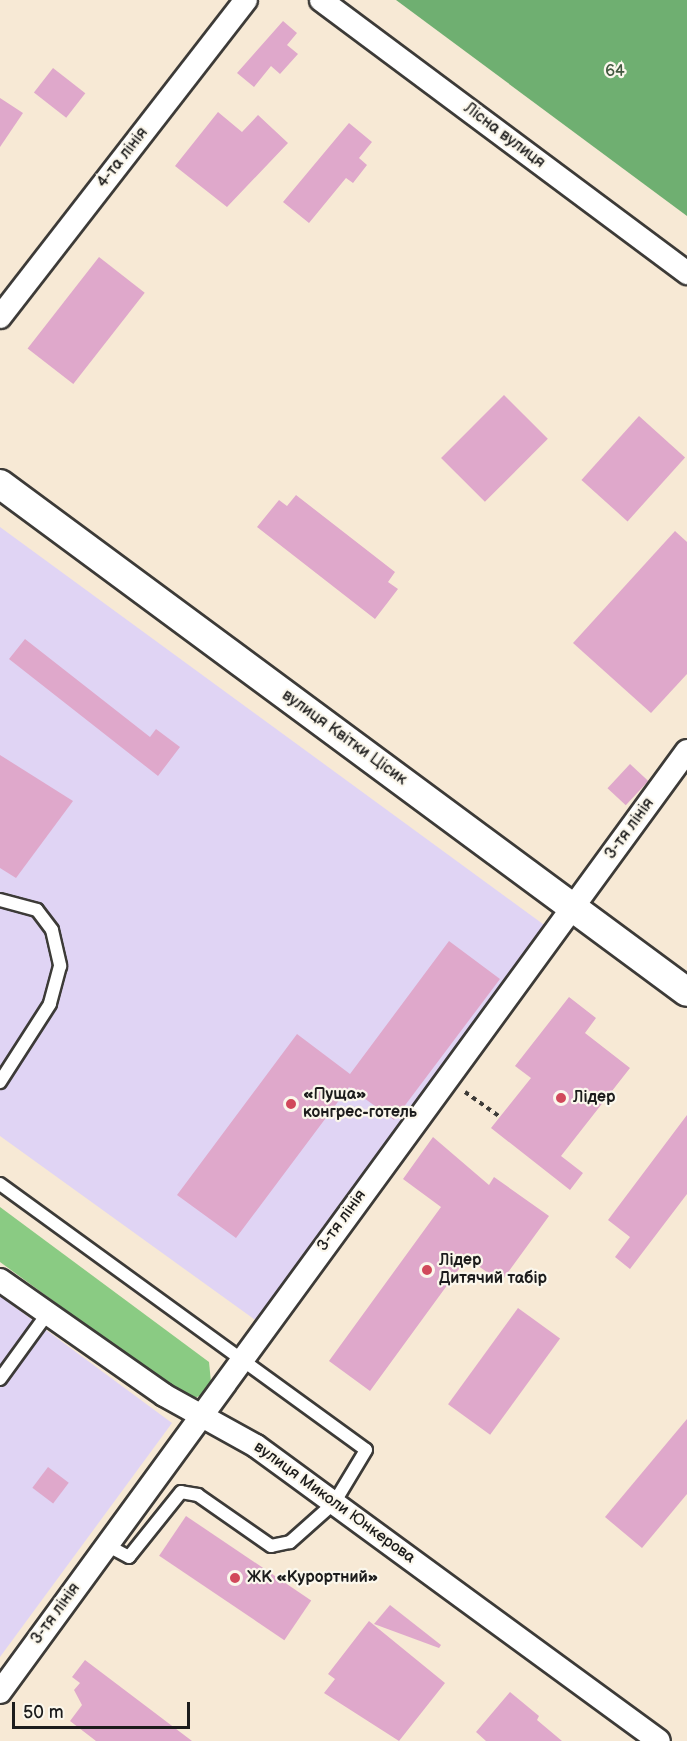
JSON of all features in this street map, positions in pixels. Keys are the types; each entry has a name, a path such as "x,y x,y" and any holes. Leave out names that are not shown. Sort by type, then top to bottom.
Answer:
{"street":[{"name":"4-та лінія","path":"0,317 246,0"},
{"name":"Лісна вулиця","path":"321,0 687,273"},
{"name":"вулиця Квітки Цісик","path":"0,484 687,992"},
{"name":"3-тя лінія","path":"0,1692 241,1358 687,751"},
{"name":"вулиця Миколи Юнкерова","path":"0,1281 164,1395 201,1413 334,1503 659,1741"}],"lane":[{"path":"0,900 37,910 52,930 60,966 50,1004 0,1082"},
{"path":"0,1184 366,1450 334,1503 290,1542 271,1546 198,1495 181,1492 129,1557 106,1545"},
{"path":"0,1379 47,1314"}],"path":[{"path":"447,1079 500,1117"}],"shaded area":[{"path":"0,527 547,927 258,1322 0,1136"},
{"path":"0,1296 172,1423 0,1657"}],"green space":[{"name":"64","path":"396,0 687,0 687,216"},
{"path":"0,1207 209,1362 211,1382 202,1395 189,1400 0,1262"}],"building":[{"path":"283,21 297,33 287,45 298,54 280,74 271,66 254,87 237,73"},
{"path":"53,68 85,93 66,118 34,92"},
{"path":"0,98 23,113 0,147"},
{"path":"218,112 242,132 258,115 288,143 227,207 175,166"},
{"path":"349,123 372,142 359,158 367,165 353,183 346,178 309,223 283,202"},
{"path":"99,257 145,293 73,384 28,348"},
{"path":"504,395 548,439 485,502 441,458"},
{"path":"639,416 685,457 628,521 581,480"},
{"path":"296,495 395,572 388,582 398,589 375,619 257,527 279,500 287,506"},
{"path":"675,531 687,542 687,674 651,713 573,643"},
{"path":"25,639 150,737 156,729 180,747 158,776 9,659"},
{"path":"0,755 73,801 16,878 0,868"},
{"path":"630,764 648,781 626,805 607,788"},
{"name":"«Пуща» конгрес-готель","path":"449,941 500,979 394,1120 349,1087 236,1238 177,1195 297,1034 350,1074"},
{"name":"Лідер","path":"569,997 596,1018 585,1033 630,1068 561,1156 583,1173 570,1190 491,1128 531,1078 515,1066"},
{"path":"687,1115 687,1194 630,1269 615,1257 630,1237 608,1220"},
{"name":"Лідер Дитячий табір","path":"433,1137 489,1185 494,1177 549,1216 501,1282 467,1258 370,1391 329,1361 441,1207 403,1179"},
{"path":"518,1308 560,1339 490,1435 448,1404"},
{"path":"687,1419 687,1494 642,1548 605,1517"},
{"path":"48,1467 69,1483 53,1503 32,1488"},
{"name":"ЖК «Курортний»","path":"186,1516 311,1600 284,1640 159,1556"},
{"path":"390,1605 441,1645 439,1648 374,1624"},
{"path":"369,1621 445,1683 399,1741 324,1693 335,1679 328,1674"},
{"path":"85,1660 192,1741 96,1741 70,1721 82,1705 74,1690 80,1683 72,1677"},
{"path":"510,1692 539,1716 537,1720 562,1741 486,1741 476,1732"}],"place":[{"name":"Лідер","path":"561,1098"},
{"name":"«Пуща» конгрес-готель","path":"291,1104"},
{"name":"Лідер Дитячий табір","path":"427,1270"},
{"name":"ЖК «Курортний»","path":"235,1578"}]}
